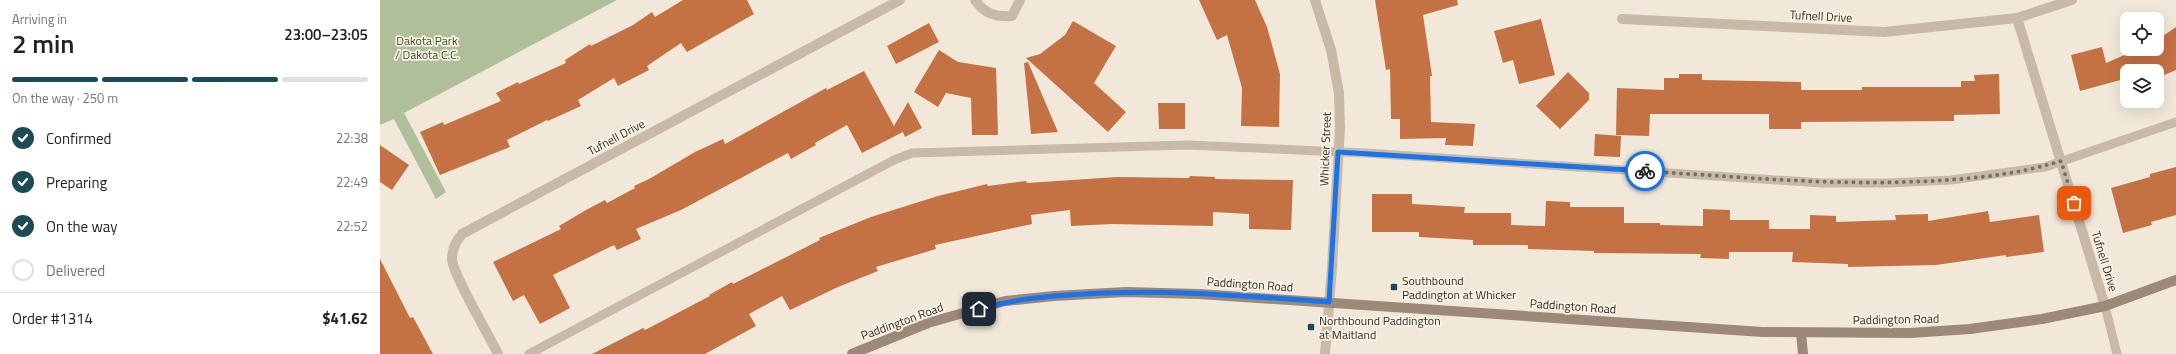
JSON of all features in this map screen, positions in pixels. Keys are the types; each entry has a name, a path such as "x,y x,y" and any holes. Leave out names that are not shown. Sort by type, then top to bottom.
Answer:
{"street":[{"name":"Tufnell Drive","path":"498,354 453,267 453,249 456,241 462,234 900,0"},
{"path":"975,0 987,13 997,17 1012,16 1020,0"},
{"name":"Whicker Street","path":"1315,0 1336,70 1339,93 1338,152 1325,354"},
{"name":"Tufnell Drive","path":"1622,19 1884,32 1956,26 2017,18 2072,0"},
{"name":"Tufnell Drive","path":"2017,18 2105,306"},
{"name":"Paddington Road","path":"852,354 928,323 1005,301 1126,292 1199,294 1329,302 1801,334 1910,333 1970,330 2042,319 2105,306 2176,280"},
{"path":"1801,334 1803,354"}],"lane":[{"path":"529,354 894,160 912,153 1151,145 1338,152 1846,184 1952,180 2045,166 2176,122"},
{"path":"2105,306 2117,354"}],"green space":[{"name":"Dakota Park / Dakota C.C.","path":"380,0 617,0 404,113 446,192 436,199 394,119 380,125"}],"building":[{"path":"683,0 747,0 754,14 687,52 681,43 647,66 649,70 618,86 614,78 578,100 581,106 548,121 547,120 507,140 510,147 440,175 420,132 443,122 444,125 501,101 496,93 518,82 519,84 566,63 565,60 590,44 591,46 633,25 652,12 655,17"},
{"path":"1199,0 1255,0 1267,27 1280,74 1279,127 1241,126 1242,88 1227,35 1217,40"},
{"path":"1375,0 1457,0 1458,5 1423,15 1432,76 1430,76 1431,122 1475,124 1473,146 1445,145 1446,138 1400,139 1400,119 1391,119 1390,69 1386,70"},
{"path":"1541,19 1555,75 1519,84 1513,60 1503,63 1494,31"},
{"path":"1073,21 1116,46 1094,83 1126,112 1108,132 1026,58 1040,54 1065,35"},
{"path":"929,23 939,42 896,64 887,46"},
{"path":"2176,27 2176,70 2164,75 2164,64 2120,64 2120,80 2080,91 2071,55 2102,47 2106,63 2122,56 2164,56 2164,35"},
{"path":"939,50 958,62 996,68 998,135 972,135 971,98 946,93 938,107 914,92"},
{"path":"1028,62 1058,132 1031,134 1024,63"},
{"path":"864,71 894,126 908,102 922,128 905,137 903,132 862,153 847,125 815,143 816,145 791,159 788,153 681,210 636,229 641,239 617,250 614,245 553,275 570,308 540,324 524,295 513,301 493,262 561,229 559,226 586,210 605,200 607,203 695,152 723,139 725,144 826,88 827,90"},
{"path":"1568,72 1589,93 1589,100 1560,129 1536,106"},
{"path":"1679,74 1702,74 1702,80 1801,82 1801,90 1862,90 1862,87 1961,87 1961,81 1975,81 1974,75 1999,74 2000,114 1954,115 1954,121 1801,122 1801,129 1769,129 1769,114 1650,114 1649,136 1616,135 1617,88 1664,90 1664,78 1679,78"},
{"path":"1158,103 1185,103 1185,129 1159,129"},
{"path":"1595,134 1621,136 1620,157 1594,156"},
{"path":"380,145 409,165 392,190 380,182"},
{"path":"2176,167 2176,215 2151,222 2152,225 2123,233 2111,188 2150,177 2150,174"},
{"path":"1190,176 1215,177 1215,179 1293,180 1291,230 1249,229 1249,214 1213,212 1213,226 1112,224 1071,226 1070,210 1031,215 1032,224 935,245 936,249 876,267 878,271 838,287 790,310 782,296 749,314 756,326 705,354 592,354 643,328 645,330 710,296 709,295 732,282 733,284 820,240 819,238 871,217 938,196 987,184 988,186 1026,181 1027,183 1117,177 1189,178"},
{"path":"1372,194 1412,194 1412,204 1465,207 1464,213 1511,213 1511,225 1545,226 1546,201 1570,202 1570,207 1624,207 1624,223 1660,223 1660,225 1703,226 1703,209 1730,210 1730,220 1769,220 1769,229 1810,229 1810,215 1836,216 1836,222 1896,220 1895,215 1928,214 1928,221 1988,211 1990,222 2039,215 2044,252 2006,257 2006,255 1936,265 1848,267 1848,264 1792,262 1793,252 1729,252 1729,259 1700,258 1701,254 1594,253 1594,251 1528,249 1528,245 1473,245 1473,240 1419,237 1419,232 1372,232"},
{"path":"380,259 410,318 413,317 433,354 380,354"}],"way so far":[{"path":"1645,171 1822,183 1889,183 1952,180 1988,176 2045,166 2061,161 2074,203"}],"place":[{"name":"Southbound Paddington at Whicker","path":"1394,287"},
{"name":"Northbound Paddington at Maitland","path":"1311,327"}],"route":[{"path":"979,309 1005,301 1054,296 1126,292 1199,294 1329,302 1338,152 1645,171"}]}
